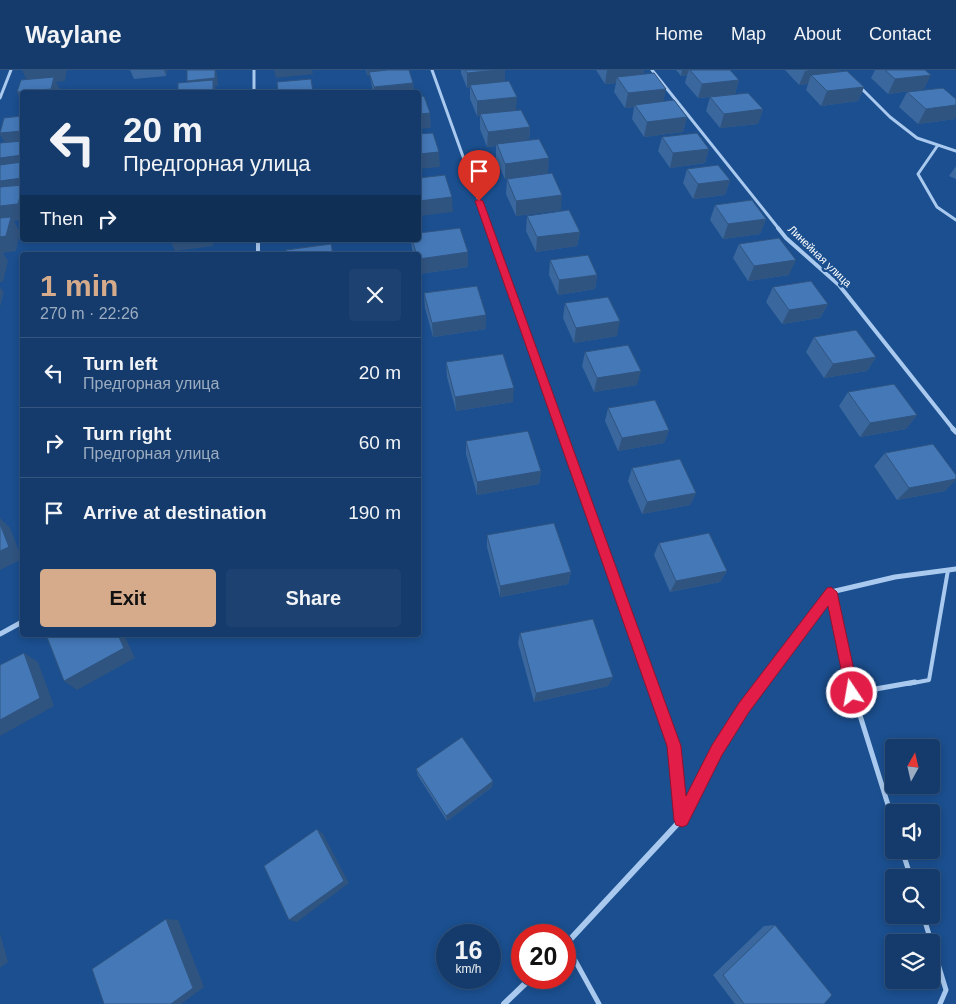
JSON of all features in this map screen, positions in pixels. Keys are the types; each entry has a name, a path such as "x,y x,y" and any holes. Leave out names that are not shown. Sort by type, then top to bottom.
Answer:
{"street":[{"path":"0,98 10,70"},
{"path":"254,70 254,90"},
{"path":"432,70 674,746 682,820"},
{"name":"Линейная улица","path":"652,70 786,238 839,285 956,432"},
{"path":"856,84 890,117 918,138 956,151"},
{"path":"938,145 918,174 937,206 956,220"},
{"path":"576,933 682,820 717,750 744,707 831,592 894,577 956,569"},
{"path":"0,634 20,623"},
{"path":"504,1004 520,989"}],"lane":[{"path":"852,693 929,680 948,570"},
{"path":"831,592 852,693 888,804"},
{"path":"926,924 946,990 940,1004"},
{"path":"576,962 599,1004"}],"building":[{"path":"187,70 215,70 215,78 187,81"},
{"path":"409,70 413,83 374,87 369,72"},
{"path":"465,70 498,70 467,73"},
{"path":"690,70 730,70 739,80 702,84"},
{"path":"885,70 925,70 931,75 895,79"},
{"path":"847,71 864,87 827,91 811,75"},
{"path":"654,73 666,89 628,93 617,77"},
{"path":"54,77 51,89 20,90 17,92 21,80"},
{"path":"311,79 313,90 278,90 277,82"},
{"path":"213,80 213,90 178,90 178,83"},
{"path":"509,81 517,97 477,101 470,85"},
{"path":"943,88 956,99 956,105 926,109 907,92"},
{"path":"748,93 763,109 724,114 710,97"},
{"path":"424,96 430,113 421,114 421,97"},
{"path":"674,100 687,117 647,122 635,105"},
{"path":"521,110 530,127 488,132 480,114"},
{"path":"20,116 20,131 0,133 4,118"},
{"path":"433,133 439,152 421,154 421,134"},
{"path":"697,133 709,149 673,153 662,137"},
{"path":"539,139 549,158 505,164 497,144"},
{"path":"20,141 20,155 0,158 0,143"},
{"path":"20,162 20,178 0,181 0,165"},
{"path":"718,165 730,180 698,184 687,169"},
{"path":"552,173 562,195 516,201 507,179"},
{"path":"445,175 452,197 421,201 421,178"},
{"path":"20,185 18,204 0,206 0,187"},
{"path":"752,200 766,219 728,224 715,205"},
{"path":"569,210 580,232 537,237 527,216"},
{"path":"11,217 6,236 0,237 0,218"},
{"path":"460,228 468,252 421,259 421,252 416,252 413,242 421,242 421,233"},
{"path":"779,238 796,260 754,266 739,244"},
{"path":"331,244 332,252 286,252 286,250"},
{"path":"588,255 597,275 559,280 550,260"},
{"path":"811,281 828,304 789,310 773,287"},
{"path":"477,286 486,315 432,323 424,293"},
{"path":"608,297 620,321 576,328 565,303"},
{"path":"856,330 876,357 833,364 814,337"},
{"path":"628,345 641,371 597,378 585,352"},
{"path":"503,354 514,388 455,397 446,362"},
{"path":"894,384 917,415 870,423 848,392"},
{"path":"655,400 669,430 622,438 608,408"},
{"path":"528,431 541,471 477,482 466,441"},
{"path":"933,444 956,475 956,479 909,488 885,453"},
{"path":"680,459 696,493 647,502 632,468"},
{"path":"554,523 571,572 500,586 487,535"},
{"path":"0,524 9,547 0,551"},
{"path":"709,533 727,571 676,581 659,543"},
{"path":"593,619 613,677 536,693 520,633"},
{"path":"47,637 119,637 124,648 64,681"},
{"path":"24,653 40,698 0,720 0,665"},
{"path":"462,737 493,781 446,816 416,769"},
{"path":"317,829 344,881 289,920 264,866"},
{"path":"166,919 193,988 171,1004 104,1004 92,969"},
{"path":"775,925 832,995 824,1004 744,1004 723,975"}],"route":[{"path":"479,201 674,746 682,820 717,750 744,707 831,592 852,693"}]}
